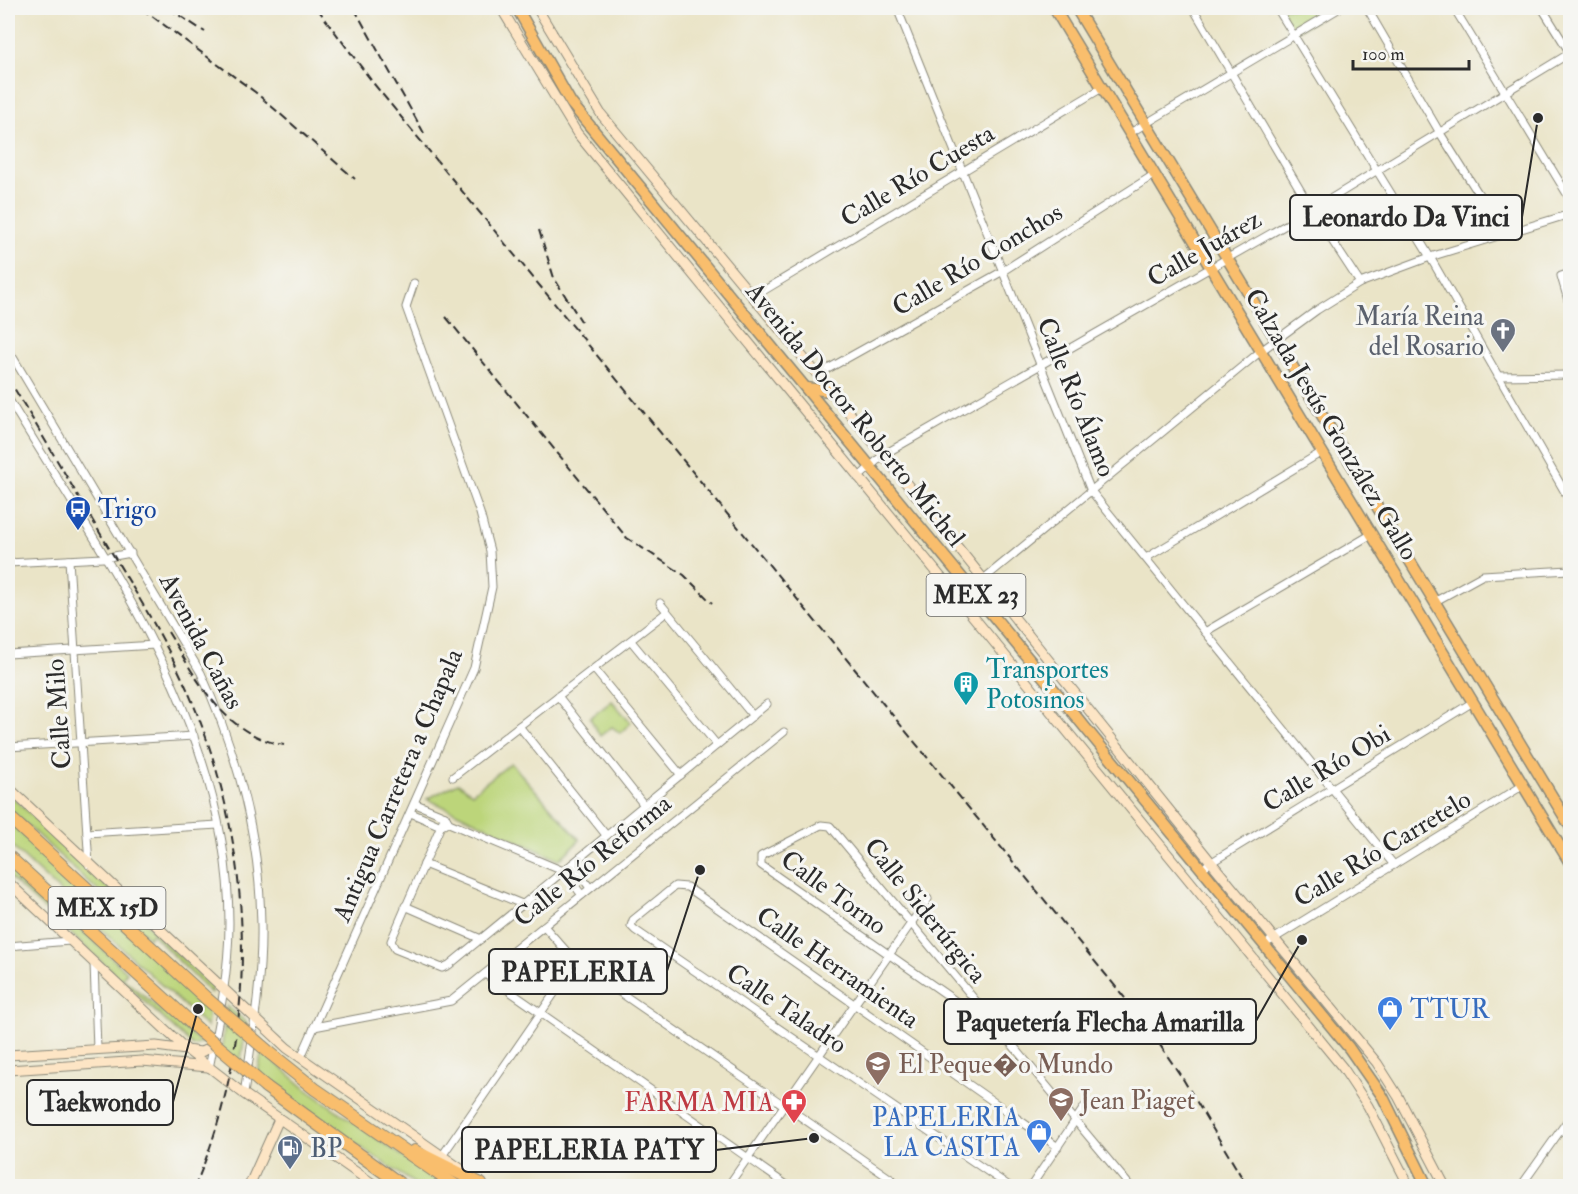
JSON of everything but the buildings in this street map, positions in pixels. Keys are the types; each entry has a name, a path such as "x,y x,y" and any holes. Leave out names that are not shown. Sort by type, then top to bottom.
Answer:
{"highway":[{"name":"MEX 15D","path":"8,816 207,999 270,1053 370,1128 456,1186"},
{"name":"MEX 15D","path":"8,856 201,1032 266,1087 403,1186"},
{"path":"370,1128 482,1185"}],"main road":[{"name":"Avenida Doctor Roberto Michel","path":"501,8 577,134 1342,1068 1368,1106 1409,1186"},
{"name":"Avenida Doctor Roberto Michel","path":"517,8 571,103 1349,1048 1377,1088 1427,1186"},
{"name":"Calzada Jesús González Gallo","path":"1054,8 1570,863"},
{"name":"Calzada Jesús González Gallo","path":"1076,8 1570,826"},
{"name":"Avenida Doctor Roberto Michel","path":"538,10 601,114 883,455 1382,1070 1445,1186"},
{"path":"524,20 538,10"},
{"path":"728,318 740,308"},
{"path":"806,388 830,391"},
{"path":"1496,741 1498,708"},
{"path":"8,787 255,1020 301,1057 482,1185"},
{"path":"8,882 187,1050 244,1094 376,1186"},
{"path":"8,1055 156,1046 201,1052 214,1046"},
{"path":"8,1070 142,1060 209,1068"},
{"path":"249,1186 279,1119"}],"street":[{"name":"Calle Río Álamo","path":"897,8 1091,491 1394,865"},
{"path":"1193,8 1233,72 1312,210 1360,283"},
{"path":"1277,8 1430,257 1570,501"},
{"path":"1130,133 1340,8"},
{"path":"1367,8 1440,133 1504,234"},
{"path":"1454,8 1570,199"},
{"path":"1542,8 1570,53"},
{"name":"Calle Juárez","path":"858,478 883,455 1312,210 1570,53"},
{"name":"Calle Río Cuesta","path":"753,297 1102,88"},
{"name":"Calle Río Conchos","path":"817,375 1003,271 1155,174"},
{"path":"958,600 1262,351 1317,310 1360,283 1430,257 1570,214"},
{"path":"1570,273 1561,276 1568,289 1570,307"},
{"name":"Antigua Carretera a Chapala","path":"301,1057 416,804 474,668 492,587 493,568 480,513 406,307 414,283"},
{"name":"Avenida Cañas","path":"8,349 201,673 217,707 239,773 257,871 261,926 255,1020 244,1094"},
{"path":"1498,376 1570,375"},
{"name":"Avenida Cañas","path":"8,398 154,645 173,681 194,736 218,825 229,922 224,991 209,1068"},
{"path":"1146,558 1322,452"},
{"path":"1205,632 1372,534"},
{"path":"8,563 103,558 131,553"},
{"name":"Calle Milo","path":"69,560 89,865"},
{"path":"1434,602 1483,575 1570,570"},
{"path":"660,603 753,716"},
{"path":"453,777 668,612"},
{"path":"631,640 717,745"},
{"path":"8,654 154,645"},
{"path":"594,669 681,775"},
{"path":"558,696 644,805"},
{"name":"Calle Río Obi","path":"1200,869 1473,702"},
{"path":"447,820 441,826 391,938 395,949 442,968 449,965 767,704"},
{"path":"519,726 606,835"},
{"name":"Calle Río Reforma","path":"314,1027 451,1001 784,732"},
{"path":"8,747 194,736"},
{"name":"Calle Río Carretelo","path":"1263,945 1522,786"},
{"path":"416,804 564,871 582,895"},
{"path":"411,813 441,826"},
{"path":"87,833 218,825"},
{"name":"Calle Torno","path":"827,825 821,825 763,853 760,859 761,865 887,956 998,1030"},
{"name":"Calle Siderúrgica","path":"827,825 1130,1186"},
{"path":"424,864 522,904"},
{"path":"572,864 590,888"},
{"name":"Calle Taladro","path":"682,885 675,886 633,920 631,926 1009,1186"},
{"name":"Calle Herramienta","path":"682,885 1058,1147"},
{"path":"728,1186 928,899"},
{"path":"405,906 481,939"},
{"path":"544,926 576,962 901,1186"},
{"path":"8,945 70,941"},
{"path":"442,1156 539,1012 576,962"},
{"path":"94,963 97,1049"},
{"path":"485,974 788,1186"},
{"path":"1031,1186 1076,1123 1085,1106"},
{"path":"1521,1186 1570,1117"}],"green space":[{"path":"1279,8 1336,8 1294,33"},
{"path":"612,701 631,723 620,733 612,727 600,736 590,718"},
{"path":"511,763 580,840 559,860 427,799 458,783 472,793"},
{"path":"8,793 212,986 211,993 152,934 149,938 8,808"},
{"path":"8,821 209,1008 207,1027 8,843"},
{"path":"8,862 127,972 122,978 202,1043 193,1046 8,876"},
{"path":"227,1006 247,1023 239,1071 221,1054"},
{"path":"262,1051 306,1089 445,1186 418,1186 297,1104 258,1072"}],"railway":[{"path":"141,8 255,92 355,179"},
{"path":"168,8 205,32"},
{"path":"317,8 374,84 1143,1020 1183,1079 1247,1186"},
{"path":"354,8 425,135"},
{"path":"539,230 554,278 581,321"},
{"path":"446,317 627,538 684,575 712,603"},
{"path":"8,378 139,598 173,660 206,736 224,799 236,864 242,930 240,996 232,1061 217,1125 195,1186"},
{"path":"168,632 201,686 228,717 244,730 284,745"}],"place":[{"name":"Leonardo Da Vinci","path":"1538,118"},
{"name":"María Reina del Rosario","path":"1503,354"},
{"name":"Trigo","path":"78,532"},
{"name":"Transportes Potosinos","path":"966,707"},
{"name":"PAPELERIA","path":"700,870"},
{"name":"Paquetería Flecha Amarilla","path":"1302,940"},
{"name":"Taekwondo","path":"198,1009"},
{"name":"TTUR","path":"1390,1032"},
{"name":"El Peque�o Mundo","path":"878,1087"},
{"name":"Jean Piaget","path":"1061,1123"},
{"name":"FARMA MIA","path":"794,1125"},
{"name":"PAPELERIA PATY","path":"814,1138"},
{"name":"PAPELERIA LA CASITA","path":"1039,1155"},
{"name":"BP","path":"290,1171"}]}
